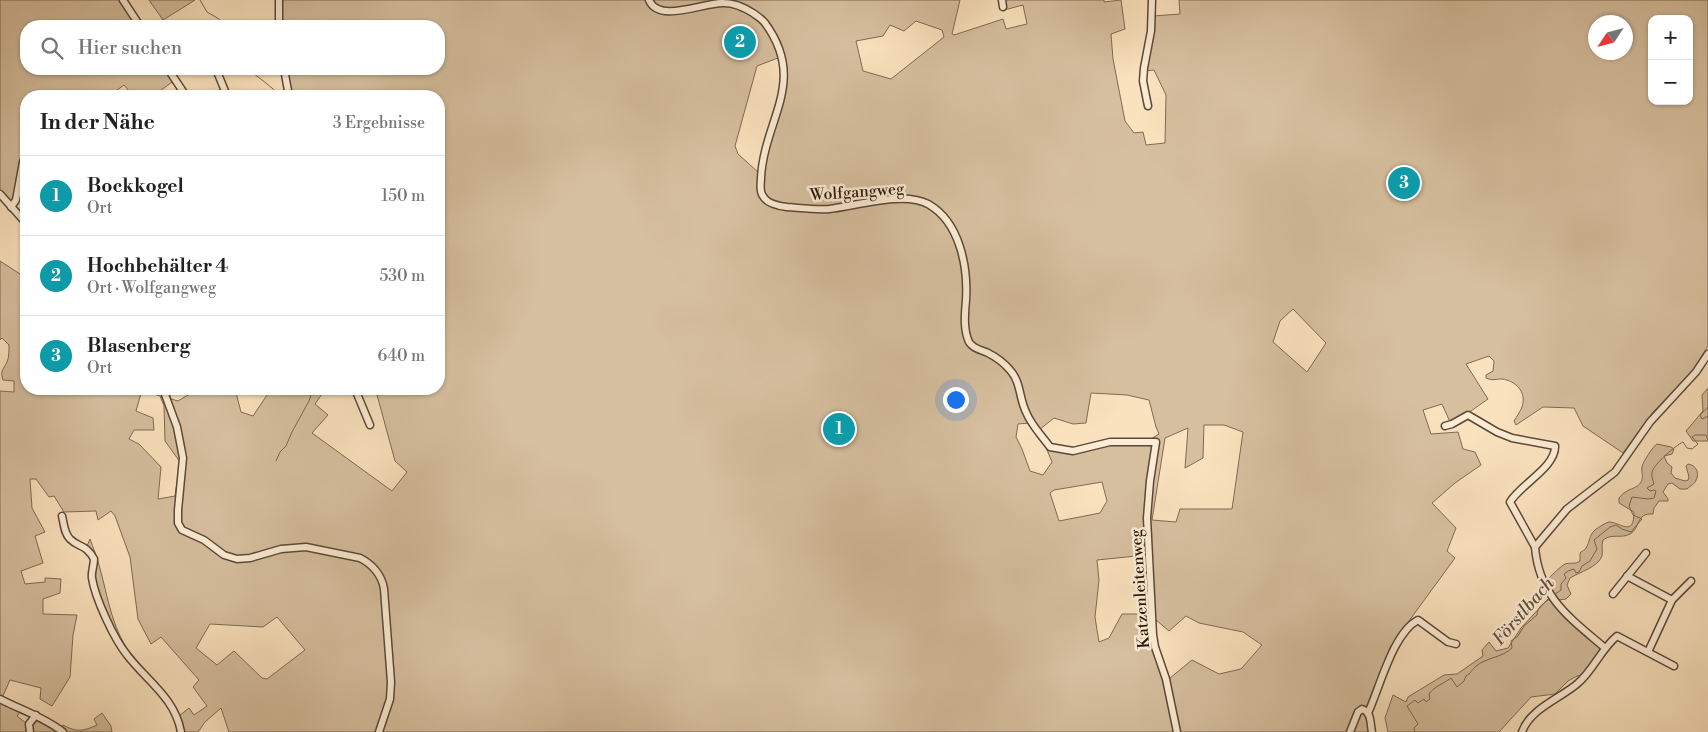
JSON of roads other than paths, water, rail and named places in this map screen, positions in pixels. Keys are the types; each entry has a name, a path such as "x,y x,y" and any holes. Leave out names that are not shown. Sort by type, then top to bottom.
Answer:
{"street":[{"path":"123,0 136,20"},
{"path":"279,0 279,20"},
{"name":"Wolfgangweg","path":"649,0 655,9 666,11 678,11 726,2 749,11 763,20 775,38 781,50 783,80 780,102 762,169 761,194 765,199 778,206 811,209 828,209 895,199 928,204 938,211 957,236 962,250 966,286 963,315 969,342 995,357 1009,368 1016,378 1029,420 1050,447 1073,451 1110,442 1156,442"},
{"path":"1002,0 1003,8"},
{"path":"1148,106 1143,81 1151,31 1152,0"},
{"path":"172,75 182,90"},
{"path":"218,75 225,90"},
{"path":"285,75 288,90"},
{"path":"11,208 16,200 20,178"},
{"path":"0,194 20,217"},
{"path":"1535,547 1567,509 1615,472 1650,422 1696,372 1708,354"},
{"path":"165,395 177,427 183,458 178,510 178,523 182,530 204,540 224,555 237,559 250,558 281,549 306,547 360,558 368,562 378,574 384,589 391,682 390,699 379,732"},
{"path":"358,395 370,424"},
{"path":"1445,426 1468,415 1497,432 1512,438 1556,446 1551,460 1510,502 1535,547 1538,567 1550,595 1555,602 1605,648"},
{"name":"Katzenleitenweg","path":"1156,442 1147,518 1154,635 1155,647 1166,679 1176,732"},
{"path":"62,516 64,529 70,539 86,547 94,559 92,575 94,589 120,645 127,656 161,691 173,708 182,732"},
{"path":"1613,594 1646,553"},
{"path":"1627,576 1672,600"},
{"path":"1648,652 1672,600 1691,581"},
{"path":"1372,732 1368,713 1400,636 1418,620 1448,642 1456,644"},
{"path":"1522,732 1529,719 1579,682 1605,648 1618,635 1674,666"},
{"path":"0,699 50,722 63,732"},
{"path":"1350,732 1359,711 1363,710 1368,713"},
{"path":"30,732 29,724 36,715"}],"waterway":[{"path":"200,0 207,12 220,20"},
{"path":"255,75 273,90"},
{"path":"276,461 280,452 286,446 311,395"},
{"name":"Förstlbach","path":"1708,407 1700,415 1702,419 1708,416"},
{"name":"Förstlbach","path":"1554,595 1561,590 1561,584 1566,578 1564,574 1574,569 1576,573 1579,572 1582,566 1590,561 1597,549 1594,540 1610,527 1616,525 1631,532 1642,519 1633,515 1629,506 1632,497 1654,498 1656,491 1650,491 1647,488 1654,484 1652,472 1661,460 1683,442 1687,448 1692,449 1698,444 1692,437 1695,435 1706,435 1708,440"},
{"name":"Förstlbach","path":"1415,732 1414,728 1418,724 1407,706 1415,700 1418,703 1424,699 1426,702 1430,699 1429,694 1431,691 1451,678 1457,687 1479,664 1504,654 1512,648 1511,641 1537,615 1540,607 1551,598"}],"place":[{"name":"Hochbehälter 4","path":"740,42"},
{"name":"Blasenberg","path":"1404,183"},
{"name":"Bockkogel","path":"839,429"}]}
